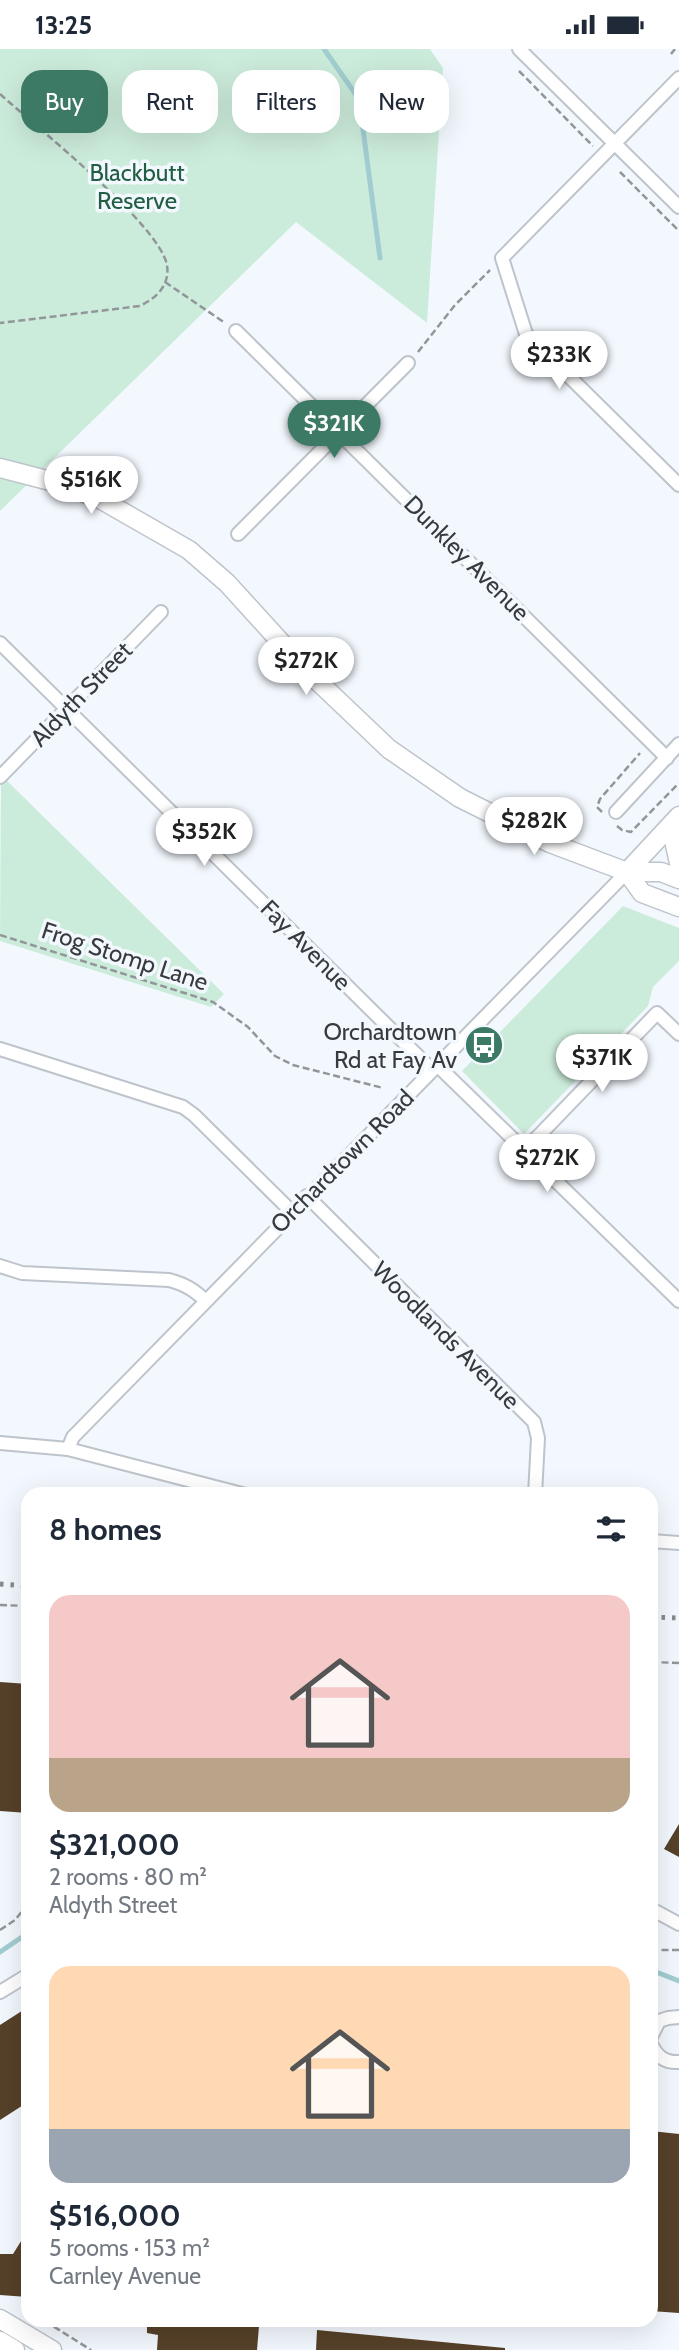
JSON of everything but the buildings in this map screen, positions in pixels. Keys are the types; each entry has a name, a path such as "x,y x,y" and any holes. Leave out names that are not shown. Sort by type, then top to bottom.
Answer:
{"main road":[{"path":"0,468 62,484 100,499 188,550 227,583 307,671 389,749 460,798 550,843 626,872 661,872 679,879"},
{"path":"675,822 679,863"},
{"name":"Orchardtown Road","path":"626,872 675,822"},
{"path":"626,872 642,893 679,907"},
{"path":"0,2319 52,2350"},
{"path":"0,2341 15,2350"}],"street":[{"path":"519,49 679,207"},
{"path":"679,78 502,258 526,334 679,485"},
{"name":"Dunkley Avenue","path":"236,331 667,758"},
{"path":"238,534 408,363"},
{"name":"Aldyth Street","path":"0,777 161,612"},
{"name":"Fay Avenue","path":"0,643 679,1301"},
{"path":"616,811 679,744"},
{"name":"Orchardtown Road","path":"68,1449 73,1437 626,872"},
{"path":"525,1150 657,1013 679,1034"},
{"path":"0,1049 189,1111 292,1212"},
{"name":"Woodlands Avenue","path":"307,1196 534,1422 538,1438 535,1487"},
{"path":"0,1266 22,1273 169,1280 193,1289 206,1301"},
{"path":"0,1443 68,1449 215,1487"},
{"path":"658,1542 679,1543"},
{"path":"658,1913 679,1924"},
{"path":"0,1992 21,1979"},
{"path":"658,2019 679,2017"},
{"path":"658,2055 667,2061 679,2062"}],"path":[{"path":"671,54 675,49"},
{"path":"0,94 122,202 158,244 167,265 165,282 158,297 140,306 0,323"},
{"path":"620,172 679,231"},
{"path":"408,363 455,305 502,258"},
{"path":"165,282 236,331"},
{"name":"Frog Stomp Lane","path":"0,935 213,1002 248,1027 275,1056 293,1065 383,1088"},
{"path":"0,1605 21,1606"},
{"path":"658,1662 679,1663"},
{"path":"0,1930 21,1913"},
{"path":"658,1950 679,1950"},
{"path":"55,2327 91,2350"}],"green space":[{"name":"Blackbutt Reserve","path":"0,49 430,49 443,70 354,70 354,133 439,133 427,323 296,222 0,511"},
{"path":"1,775 224,994 211,1007 0,941"},
{"path":"623,906 679,928 679,961 653,987 648,1006 524,1134 462,1071"}],"waterway":[{"path":"324,49 359,99 380,258"},
{"path":"0,1952 21,1938"},
{"path":"658,1973 679,1981"}],"railway":[{"path":"0,1584 21,1586"},
{"path":"658,1617 679,1618"}],"place":[{"name":"Orchardtown Rd at Fay Av","path":"484,1045"}]}
